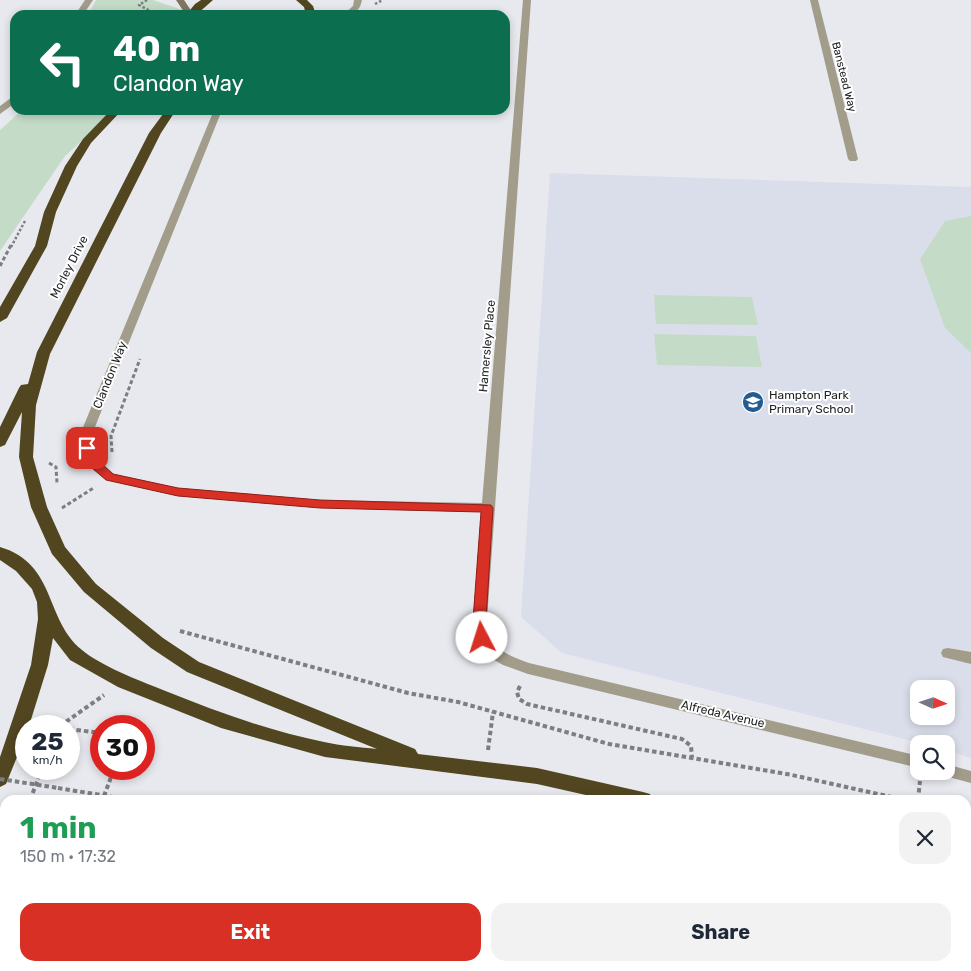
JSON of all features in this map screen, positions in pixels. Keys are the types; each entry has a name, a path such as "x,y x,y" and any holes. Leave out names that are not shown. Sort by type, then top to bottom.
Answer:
{"highway":[{"path":"194,10 208,0"},
{"path":"0,318 40,246 50,212 71,166 87,141 112,115"},
{"name":"Morley Drive","path":"0,442 156,133 168,115"},
{"path":"44,352 29,405 26,457 39,508 58,550 90,588 157,643 193,667 429,762"},
{"path":"0,552 32,576 42,593 47,614 65,643 76,655 124,682 227,723 325,750 537,776 621,795"},
{"path":"0,779 28,704 42,650 47,614"}],"street":[{"name":"Hamersley Place","path":"527,0 516,171 487,508 480,620 482,638 490,650 498,657 528,668"},
{"name":"Banstead Way","path":"814,0 853,159"},
{"path":"0,111 10,102"},
{"name":"Clandon Way","path":"216,115 85,437 89,459 110,477 178,492 320,504 487,508"},
{"path":"948,653 971,658"},
{"name":"Alfreda Avenue","path":"528,668 910,760"},
{"path":"955,773 971,777"}],"path":[{"path":"147,0 139,4 149,10"},
{"path":"113,456 111,436 142,352"},
{"path":"42,458 56,467 57,493"},
{"path":"58,501 58,510 110,477"},
{"path":"173,629 408,694 458,702 609,744 792,775 882,795"},
{"path":"528,668 517,692 519,698 527,704 682,739 690,744 693,750 692,758"},
{"path":"488,751 493,712"},
{"path":"0,779 98,795"},
{"path":"32,795 38,780"},
{"path":"104,795 110,780"},
{"path":"919,795 921,780"}],"shaded area":[{"name":"Hampton Park Primary School","path":"550,173 971,187 971,758 955,753 955,735 910,735 910,740 562,653 521,617"}],"green space":[{"path":"96,0 153,0 182,10 91,10"},
{"path":"16,115 110,115 65,156 0,251 0,130"},
{"path":"971,216 971,353 945,328 920,259 945,221"},
{"path":"654,295 752,297 758,325 656,324"},
{"path":"654,334 756,336 762,367 657,365"}],"place":[{"name":"Hampton Park Primary School","path":"753,402"}],"route":[{"path":"87,448 89,459 110,477 178,492 320,504 487,508 480,620 482,638"}]}
